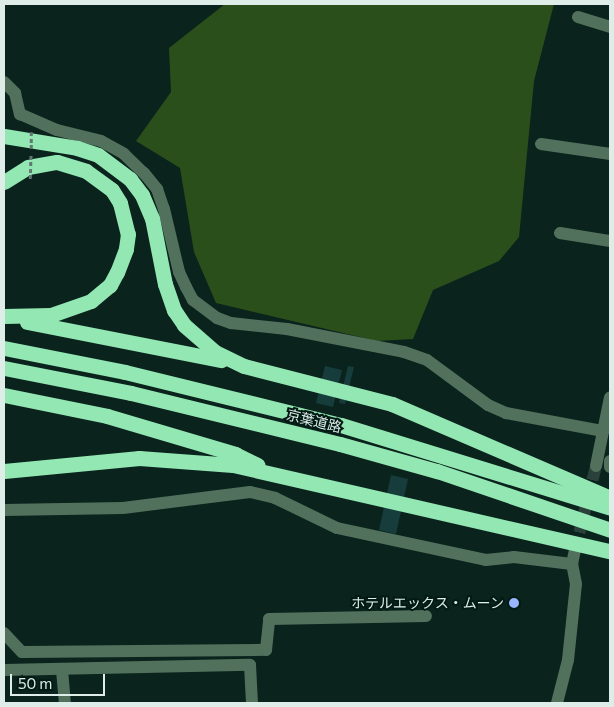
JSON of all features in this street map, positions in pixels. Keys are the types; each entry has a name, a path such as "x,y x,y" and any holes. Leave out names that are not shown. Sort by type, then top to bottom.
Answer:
{"highway":[{"path":"4,136 77,148 98,155 130,179 142,195 152,218 165,284 174,310 184,325 214,352 244,366"},
{"path":"4,143 28,140"},
{"path":"4,182 28,167 57,162 86,171 112,190 120,203 128,234 122,261 110,285 91,301 50,315 4,317"},
{"path":"4,317 182,351 392,404 610,498"},
{"name":"京葉道路","path":"4,348 125,372 332,423 478,465 610,508"},
{"name":"京葉道路","path":"4,368 131,393 340,444 436,471 610,530"},
{"path":"4,395 107,416 235,454 275,474"},
{"path":"4,471 139,458 233,465 610,551"}],"street":[{"path":"578,17 610,27"},
{"path":"4,82 15,93 20,114 56,130 101,140 124,154 144,173 157,189 164,209 179,272 186,287 193,300 217,318 231,323 287,328 404,352 426,360 488,405 506,413 603,430"},
{"path":"541,144 610,154"},
{"path":"560,233 610,241"},
{"path":"596,466 610,397"},
{"path":"610,461 610,467"},
{"path":"4,510 123,508 250,492 276,498 337,528 486,560 514,557 572,564"},
{"path":"557,703 568,660 576,584 572,564 575,550"},
{"path":"4,633 22,652 266,650 269,619 426,616"},
{"path":"4,670 250,665 252,703"},
{"path":"62,670 65,703"}],"path":[{"path":"30,179 31,154"}],"green space":[{"path":"225,4 554,4 534,81 519,237 499,261 433,290 413,339 377,341 216,303 194,252 180,168 136,141 171,92 169,48"}],"building":[{"path":"325,366 342,370 333,407 316,403"},
{"path":"348,366 354,367 345,404 339,403"},
{"path":"391,475 408,479 396,534 379,530"}],"tunnel":[{"path":"575,550 596,466"}],"place":[{"name":"ホテルエックス・ムーン","path":"514,603"}]}
